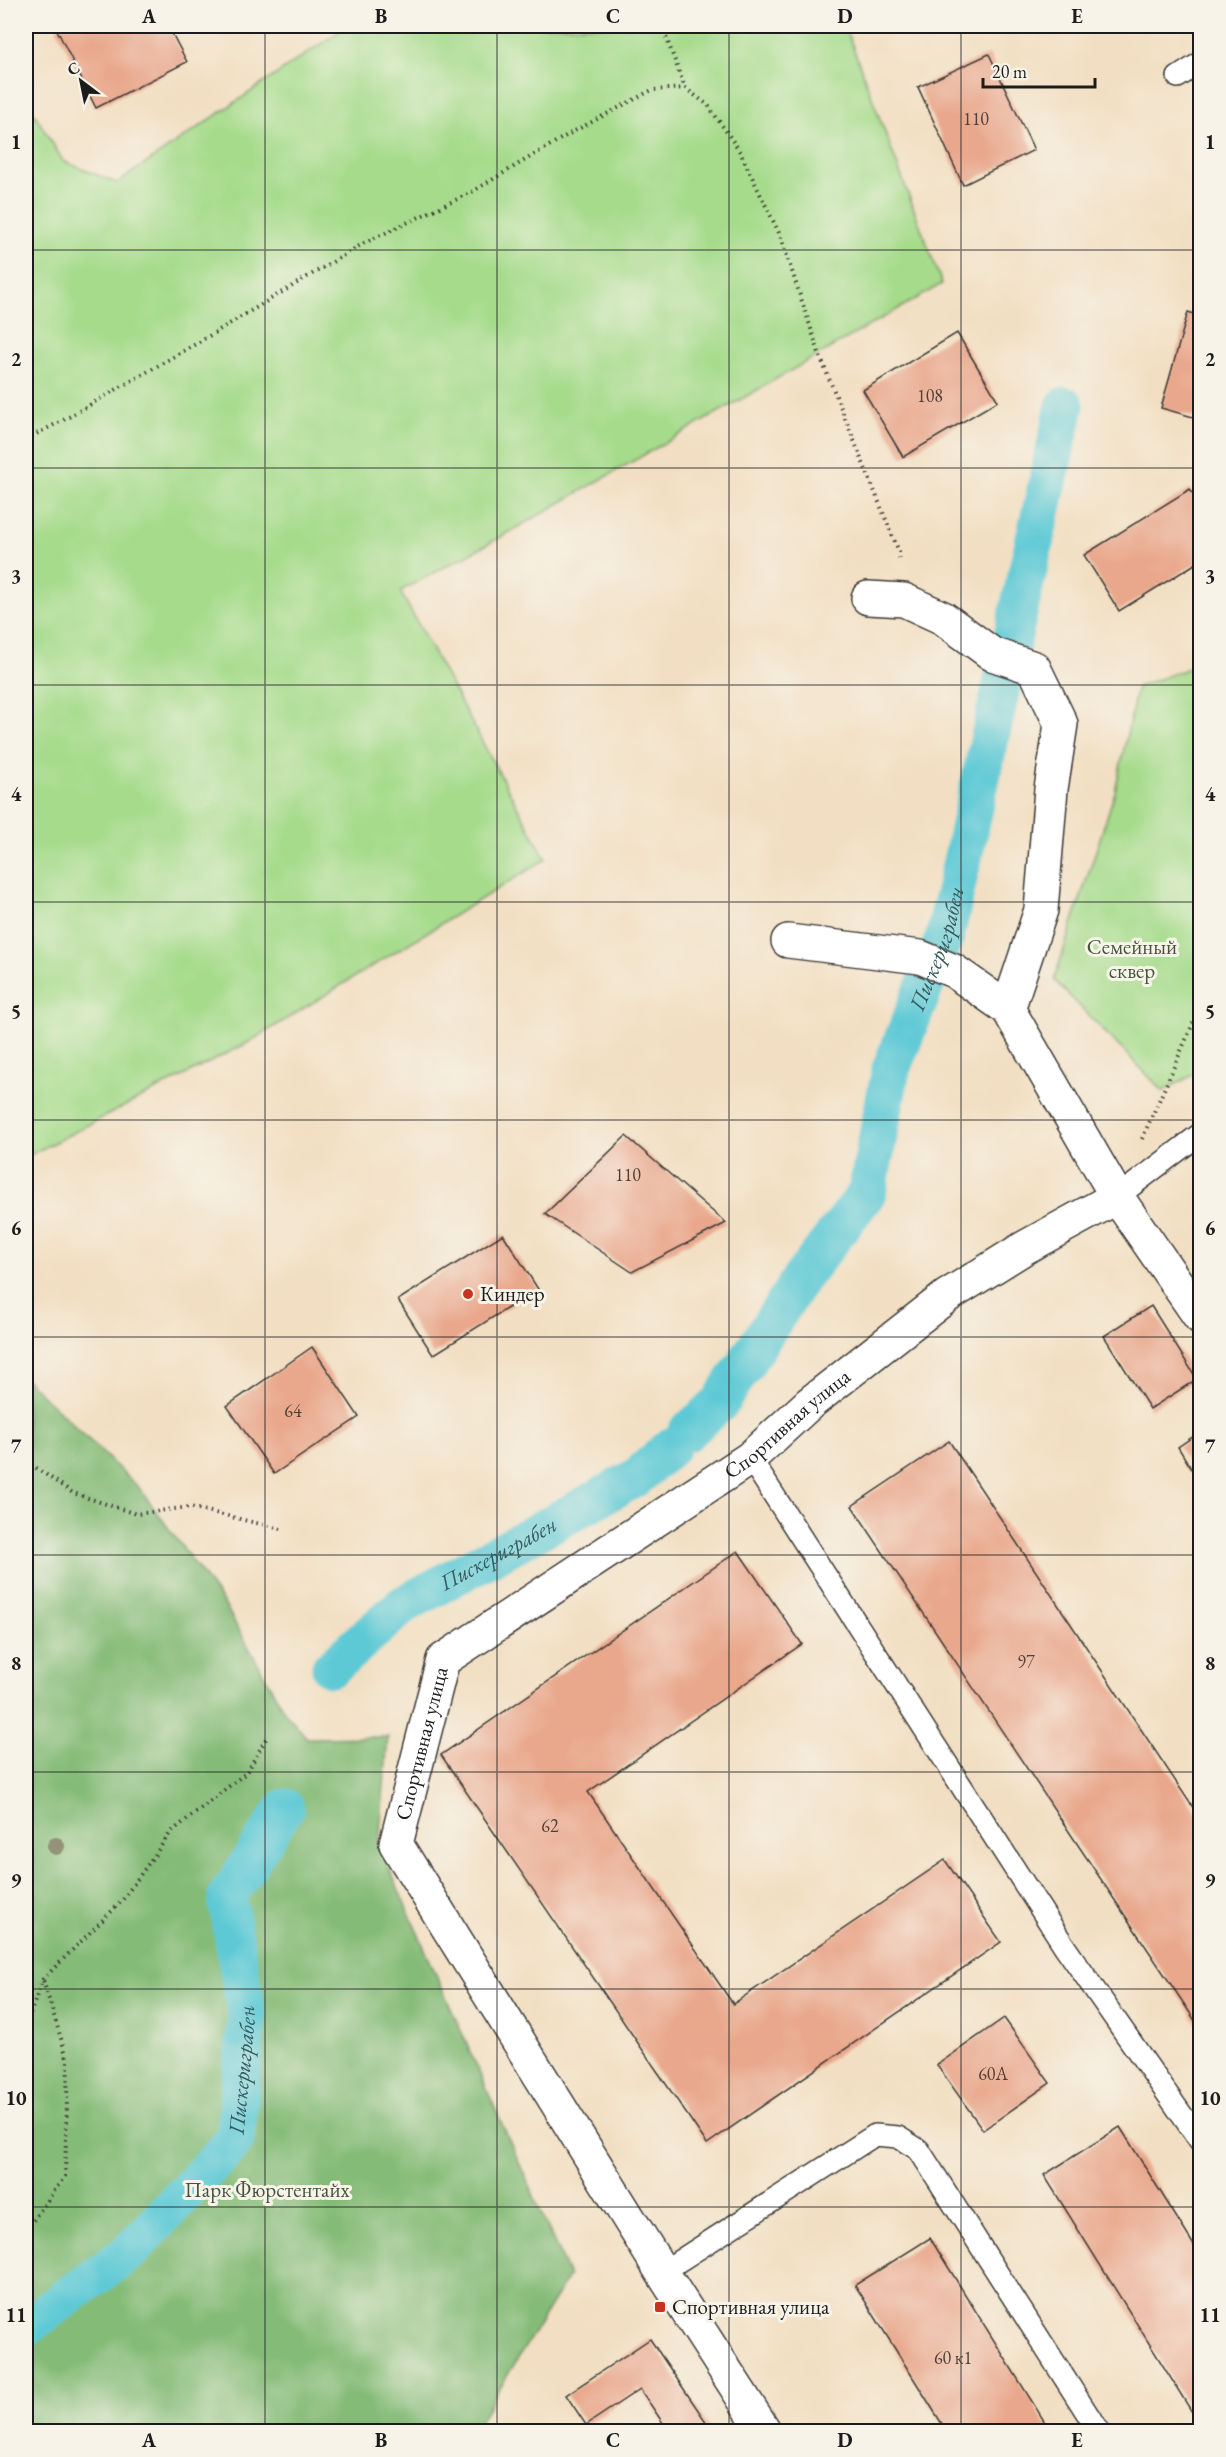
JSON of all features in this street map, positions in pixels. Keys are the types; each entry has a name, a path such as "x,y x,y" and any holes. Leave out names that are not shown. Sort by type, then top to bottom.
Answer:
{"street":[{"path":"868,598 904,600 942,618 992,654 1034,668 1061,724 1051,789 1041,910 1008,1009"},
{"path":"788,941 920,957 954,971 1008,1009 1118,1197 1200,1317"},
{"name":"Спортивная улица","path":"765,2432 662,2272 396,1844 443,1660 750,1458 810,1403 947,1296 1024,1248 1118,1197"}],"lane":[{"path":"1178,77 1200,63"},
{"path":"1118,1197 1200,1134"},
{"path":"750,1458 1065,1947 1200,2141"},
{"path":"662,2272 875,2135 898,2137 919,2150 1100,2432"}],"path":[{"path":"663,26 685,88 708,105 739,150 780,235 824,367 899,552 904,600"},
{"path":"26,439 60,423 364,243 470,193 569,134 652,90 685,88"},
{"path":"1140,1144 1200,1008"},
{"path":"26,1461 73,1493 136,1514 190,1507 281,1529"},
{"path":"26,1532 29,1542 26,1554"},
{"path":"26,2025 43,1979 121,1902 171,1832 247,1772 267,1737"},
{"path":"26,2230 65,2176 68,2061 43,1979"}],"green space":[{"path":"347,26 845,26 942,284 499,538 400,591 546,859 249,1042 26,1157 26,100 63,161 117,183"},
{"name":"Семейный сквер","path":"1200,664 1200,1071 1163,1091 1054,980 1115,792 1137,687"},
{"name":"Парк Фюрстентайх","path":"26,1379 140,1489 226,1607 285,1712 307,1738 388,1737 379,1845 569,2276 473,2431 26,2431"}],"building":[{"path":"61,26 168,26 187,62 96,108 56,28"},
{"path":"989,54 1034,150 963,185 918,87"},
{"path":"1188,312 1200,316 1200,419 1161,408"},
{"path":"957,333 998,401 903,457 863,390"},
{"path":"1190,489 1200,505 1200,561 1119,611 1084,555"},
{"path":"626,1136 726,1223 632,1272 545,1214"},
{"name":"Киндер","path":"503,1234 538,1289 433,1355 398,1300"},
{"path":"1151,1306 1197,1379 1150,1409 1104,1336"},
{"path":"312,1347 359,1417 274,1474 227,1406"},
{"path":"1200,1432 1200,1483 1178,1447"},
{"path":"949,1441 1200,1818 1200,2028 852,1506"},
{"path":"738,1551 802,1644 588,1792 733,2004 945,1860 1001,1942 707,2144 441,1755"},
{"path":"1004,2018 1050,2083 983,2130 937,2065"},
{"path":"1120,2127 1200,2255 1200,2425 1044,2175"},
{"path":"930,2238 1051,2432 947,2432 855,2285"},
{"path":"650,2339 713,2432 669,2432 640,2389 586,2425 566,2395"}],"waterway":[{"name":"Пискериграбен","path":"687,1432 719,1404 799,1281 867,1193 891,1069 945,936 1065,406"},
{"name":"Пискериграбен","path":"331,1668 403,1605 637,1477 671,1447"},
{"name":"Пискериграбен","path":"26,2327 129,2252 235,2140 247,2017 227,1897 285,1808"}],"place":[{"name":"Киндер","path":"468,1294"},
{"name":"Спортивная улица","path":"660,2307"}]}
